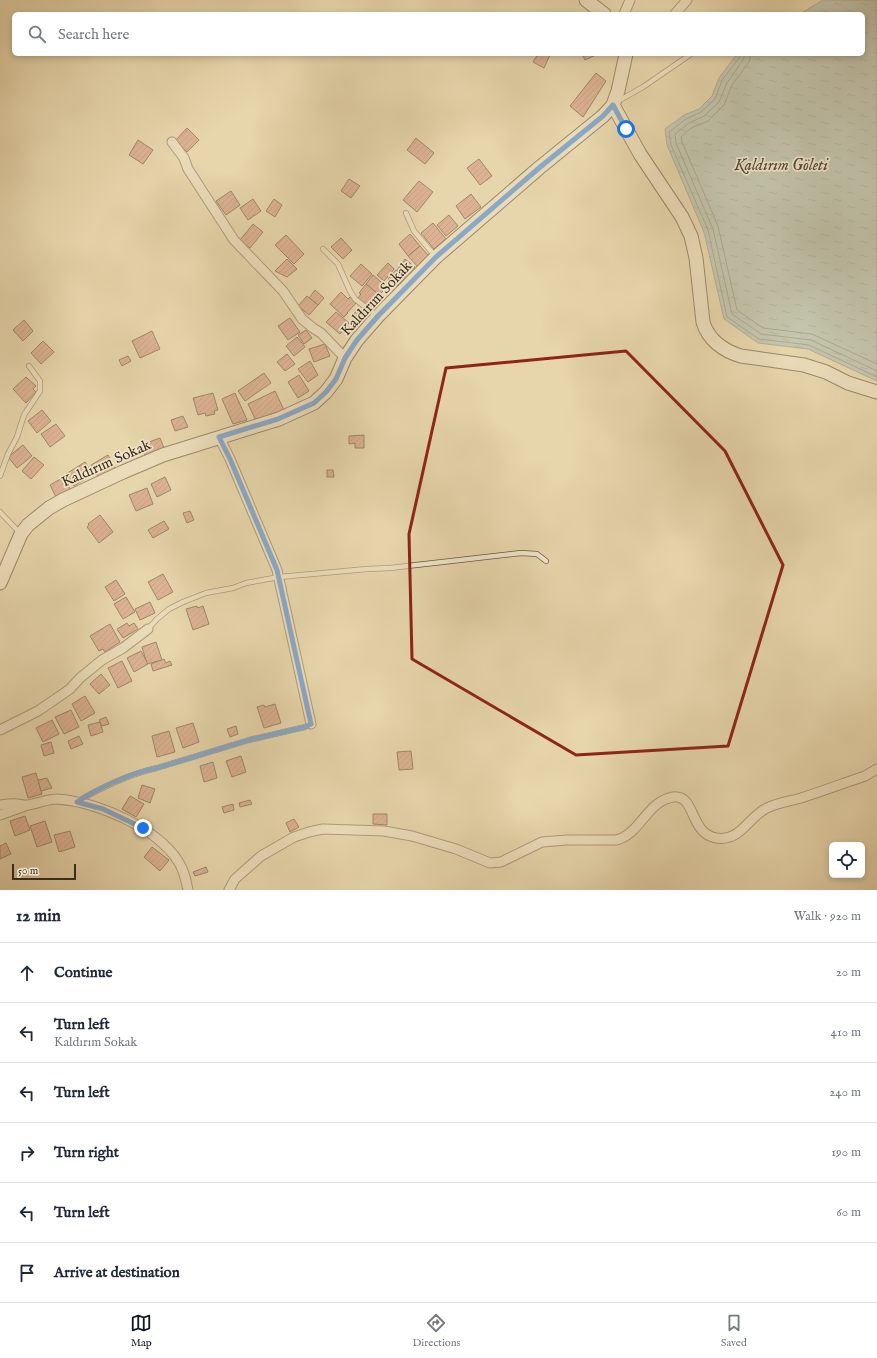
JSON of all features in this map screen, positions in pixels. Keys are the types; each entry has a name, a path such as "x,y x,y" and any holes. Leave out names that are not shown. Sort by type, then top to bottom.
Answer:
{"street":[{"path":"586,0 601,12"},
{"path":"625,12 630,0"},
{"path":"677,12 687,0"},
{"name":"Kaldırım Sokak","path":"0,583 21,534 37,516 63,500 163,455 278,419 314,403 326,392 336,379 345,358 353,346 378,316 436,257 539,168 603,116 613,105 618,91 626,56"},
{"path":"613,105 640,154 682,217 691,236 696,258 703,322 705,328 715,342 732,354 752,359 804,365 826,372 848,383 877,392"},
{"path":"172,142 184,158 188,169 234,240 283,291 302,319 322,333 345,358"},
{"path":"219,437 230,459 277,570 311,724"},
{"path":"0,730 38,711 70,689 80,678 102,660 123,648 148,629"},
{"path":"229,890 235,879 261,856 294,838 309,832 323,829 384,831 412,836 456,849 490,863 495,863 501,862 542,842 568,840 616,840 624,838 630,834 650,811 659,804 673,797 679,797 685,800 702,830 716,838 735,836 744,829 750,821 767,808 865,776 877,769"},
{"path":"0,815 26,806 55,799 77,802 103,809 152,834 167,847 179,862 188,890"},
{"path":"0,805 17,804 26,806"}],"lane":[{"path":"613,105 643,87 687,56"},
{"path":"406,213 414,231 436,257"},
{"path":"324,249 338,264 355,299 378,316"},
{"path":"0,476 8,454 17,437 24,415 40,391 40,381 29,366"},
{"path":"0,512 21,534"},
{"path":"148,629 169,610 183,602 206,593 233,588 246,583 279,577 390,568 520,553 537,554 546,561"},
{"path":"77,802 88,795 142,771 157,768 249,740 305,727 311,724"}],"highlighted area":[{"path":"626,351 725,451 783,565 728,746 576,755 412,659 409,534 446,368"}],"water":[{"name":"Kaldırım Göleti","path":"823,0 877,0 877,381 808,349 758,343 724,319 704,232 667,145 665,129 684,115 699,109 712,96 719,78 736,56 865,56 865,12 803,12"}],"building":[{"path":"537,56 550,56 544,68 533,62"},
{"path":"583,56 594,56 585,60"},
{"path":"596,73 606,81 583,117 570,106"},
{"path":"187,128 199,140 187,152 175,141"},
{"path":"416,138 434,153 425,164 407,150"},
{"path":"138,140 153,150 143,164 129,155"},
{"path":"479,159 492,176 480,185 467,168"},
{"path":"349,179 360,186 351,198 341,191"},
{"path":"419,181 433,192 417,212 403,200"},
{"path":"231,191 240,205 226,215 216,201"},
{"path":"471,194 481,207 465,219 456,206"},
{"path":"253,199 261,211 248,220 240,208"},
{"path":"274,199 282,205 275,217 266,211"},
{"path":"449,215 458,226 446,236 437,225"},
{"path":"433,223 446,239 434,249 421,233"},
{"path":"253,224 263,232 250,248 240,240"},
{"path":"410,234 420,246 408,256 399,244"},
{"path":"286,235 304,254 294,264 275,245"},
{"path":"341,238 352,250 343,259 331,247"},
{"path":"420,246 429,256 417,266 408,256"},
{"path":"287,259 297,269 287,277 275,271"},
{"path":"405,259 415,267 407,278 397,270"},
{"path":"388,263 394,269 384,281 377,275"},
{"path":"361,264 372,274 362,286 350,276"},
{"path":"396,270 405,278 396,287 388,279"},
{"path":"373,275 387,287 379,295 366,284"},
{"path":"366,284 378,294 368,306 358,298 361,294 359,293"},
{"path":"315,290 324,298 318,305 309,298"},
{"path":"341,292 348,299 350,297 356,303 344,317 330,304"},
{"path":"307,296 318,305 309,315 298,306"},
{"path":"357,308 369,313 363,325 352,320"},
{"path":"336,312 349,323 340,334 326,322"},
{"path":"290,318 300,332 288,340 278,326"},
{"path":"24,320 33,331 23,341 13,330"},
{"path":"306,330 312,338 304,344 298,335"},
{"path":"152,331 160,349 140,358 132,341"},
{"path":"297,337 305,347 294,356 286,346"},
{"path":"43,341 54,352 41,364 31,353"},
{"path":"325,344 330,356 314,362 309,349"},
{"path":"287,354 295,364 285,371 277,362"},
{"path":"128,356 131,361 122,366 119,360"},
{"path":"310,361 318,375 308,382 298,369"},
{"path":"264,373 271,383 245,401 238,391"},
{"path":"299,375 309,391 298,398 288,382"},
{"path":"26,377 36,386 33,389 36,392 26,403 13,389"},
{"path":"275,391 284,410 257,423 248,404"},
{"path":"213,393 218,410 214,411 215,414 206,416 205,413 198,415 193,398"},
{"path":"235,393 247,420 233,424 222,399"},
{"path":"42,410 51,421 37,433 28,421"},
{"path":"183,416 188,427 175,431 171,420"},
{"path":"56,424 65,436 50,447 41,434"},
{"path":"364,435 364,448 355,448 355,443 349,444 349,436"},
{"path":"160,438 164,448 145,456 141,445"},
{"path":"23,445 32,456 17,468 8,457"},
{"path":"108,455 116,470 100,480 91,465"},
{"path":"34,457 44,465 31,479 22,471"},
{"path":"85,462 93,474 74,486 66,474"},
{"path":"327,470 333,470 334,477 327,477"},
{"path":"64,477 70,489 56,497 50,485"},
{"path":"165,477 171,490 157,497 151,484"},
{"path":"147,488 153,504 136,511 129,495"},
{"path":"190,511 194,520 187,523 183,513"},
{"path":"100,515 113,532 99,543 87,527 89,525 88,524"},
{"path":"164,521 169,529 153,538 148,530"},
{"path":"163,574 173,592 158,600 148,582"},
{"path":"116,580 125,594 114,601 105,587"},
{"path":"126,597 135,612 123,619 114,604"},
{"path":"150,602 155,613 140,620 135,609"},
{"path":"197,606 198,608 203,606 209,624 193,630 186,609"},
{"path":"127,623 129,626 134,623 138,629 123,638 117,629"},
{"path":"110,624 120,642 105,652 103,649 99,651 90,636"},
{"path":"156,642 162,660 147,664 142,647"},
{"path":"141,651 148,664 134,672 127,658"},
{"path":"164,659 166,663 170,661 172,665 153,671 151,664"},
{"path":"122,661 132,681 118,688 108,668"},
{"path":"101,674 110,685 99,694 90,684"},
{"path":"85,696 95,713 81,721 72,704"},
{"path":"275,704 281,723 264,728 257,707 264,705 265,707"},
{"path":"71,710 79,727 64,734 55,717"},
{"path":"106,717 109,724 102,726 99,720"},
{"path":"52,720 59,734 43,742 36,728"},
{"path":"100,722 103,732 91,736 88,725"},
{"path":"193,723 199,742 183,748 176,728"},
{"path":"236,726 238,734 230,737 227,729"},
{"path":"169,731 175,752 157,757 152,736"},
{"path":"79,736 83,744 71,749 68,741"},
{"path":"51,742 54,753 44,756 41,745"},
{"path":"411,751 413,769 399,770 397,752"},
{"path":"241,756 246,772 232,777 226,761"},
{"path":"213,762 217,778 204,782 200,766"},
{"path":"36,773 42,794 28,798 22,777"},
{"path":"47,778 52,788 41,791 38,780"},
{"path":"142,785 155,789 150,803 138,798"},
{"path":"130,796 144,804 136,817 122,809"},
{"path":"250,800 252,804 240,807 239,803"},
{"path":"233,804 234,810 224,813 222,807"},
{"path":"373,814 387,814 387,825 373,824"},
{"path":"25,816 30,830 15,836 10,821"},
{"path":"294,819 299,827 290,832 286,823"},
{"path":"45,821 52,842 37,847 30,826"},
{"path":"70,831 75,847 59,852 54,835"},
{"path":"6,843 11,854 0,859 0,846"},
{"path":"152,847 169,860 160,871 144,857"},
{"path":"206,867 208,872 195,876 193,872"}],"route":[{"path":"143,828 103,809 77,802 88,795 142,771 157,768 249,740 305,727 311,724 277,570 230,459 219,437 292,414 314,403 326,392 336,379 345,358 357,340 378,316 436,257 539,168 603,116 613,105 626,129"}]}
